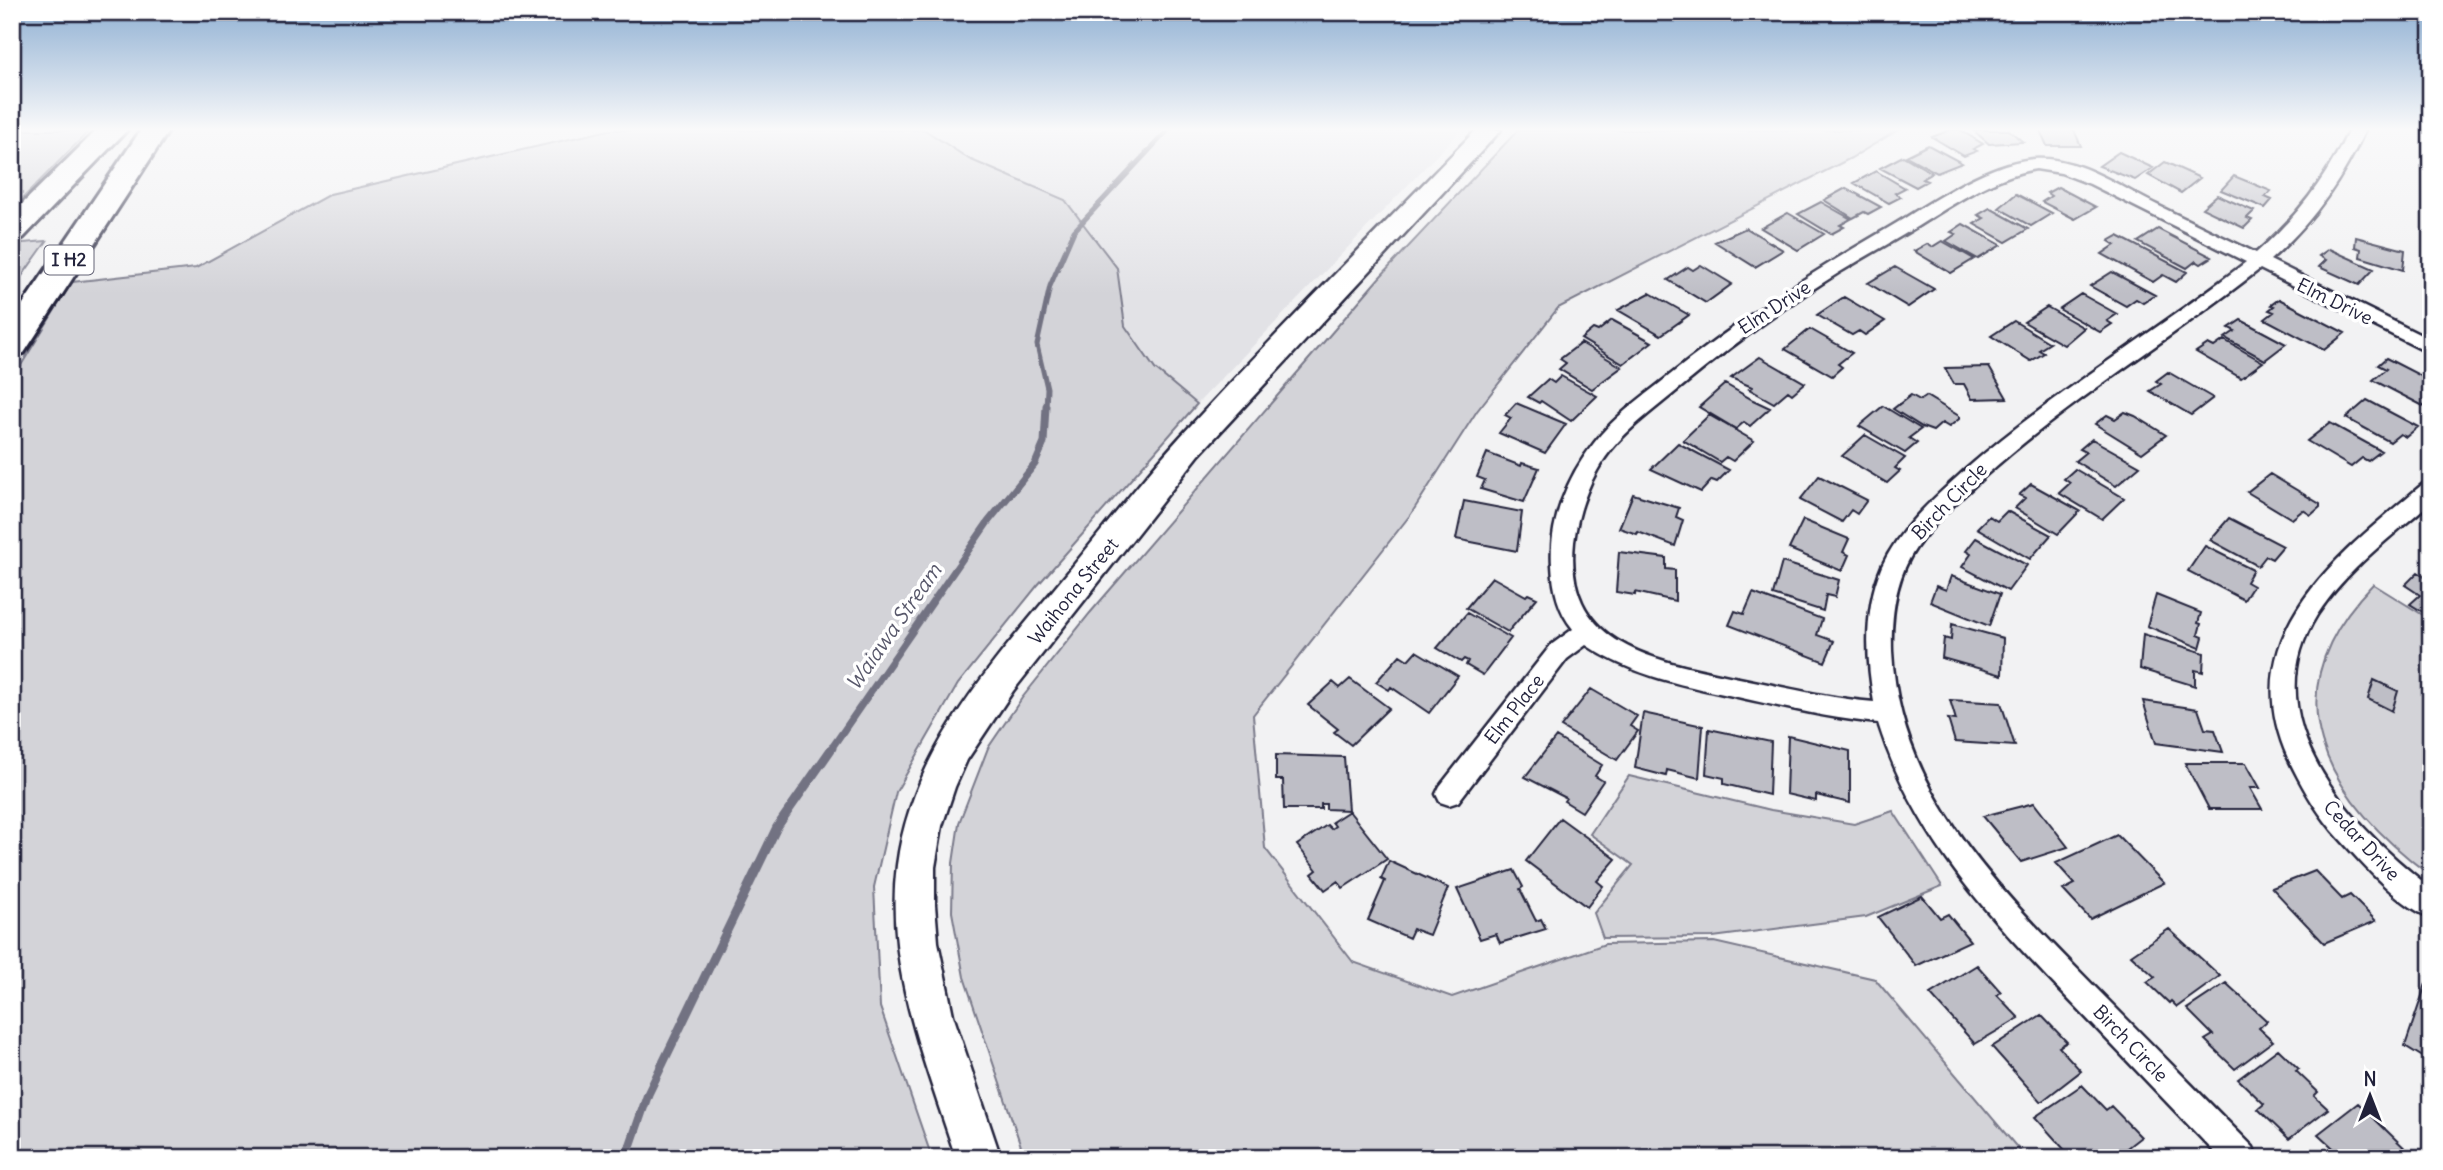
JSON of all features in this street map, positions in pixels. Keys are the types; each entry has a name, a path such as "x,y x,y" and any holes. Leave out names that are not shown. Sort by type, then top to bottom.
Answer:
{"highway":[{"path":"12,231 60,185"},
{"name":"I H2","path":"12,345 118,185"}],"street":[{"name":"Waihona Street","path":"979,1158 937,1032 918,955 914,911 916,865 924,822 946,768 958,744 995,690 1204,430 1437,185"},
{"name":"Elm Drive","path":"1886,713 1844,711 1668,672 1619,654 1586,632 1568,603 1562,576 1566,522 1576,489 1609,439 1640,408 1707,353 1755,318 1856,254 1979,185"},
{"name":"Elm Drive","path":"2098,185 2431,348"},
{"name":"Birch Circle","path":"2242,1158 2000,909 1964,865 1912,781 1886,713 1879,663 1880,618 1886,585 1896,561 1915,533 1999,450 2050,409 2259,262 2295,229 2329,185"},
{"name":"Cedar Drive","path":"2431,490 2346,566 2307,612 2287,655 2283,689 2285,714 2292,738 2323,798 2347,830 2375,858 2431,905"},
{"name":"Elm Place","path":"1449,794 1559,652 1586,632"}],"shaded area":[{"path":"12,185 36,185 12,209"},
{"path":"371,185 1029,185 1065,200 1117,268 1125,326 1155,369 1197,404 1037,586 958,684 896,792 874,887 880,1007 932,1158 12,1158 12,380 72,282 196,268 330,194"},
{"path":"1028,185 1408,185 1197,404 1155,369 1125,326 1117,268 1065,201"},
{"path":"1467,185 1799,185 1558,308 1477,411 1411,514 1253,715 1265,848 1353,962 1452,997 1605,944 1714,942 1875,979 2026,1158 1025,1158 964,977 952,912 953,863 959,823 988,748 1022,698 1090,613 1379,278"},
{"path":"47,241 12,290 12,244"},
{"path":"2373,584 2431,620 2431,876 2362,813 2338,778 2322,742 2316,704 2322,665 2340,625"},
{"path":"1629,776 1771,810 1854,824 1893,811 1942,886 1866,917 1713,937 1603,938 1594,913 1633,865 1590,834"}],"building":[{"path":"1857,185 1899,185 1905,188 1895,193 1901,197 1889,203"},
{"path":"2166,185 2192,185 2181,193"},
{"path":"2226,185 2255,185 2271,191 2265,197 2272,200 2265,208 2221,190"},
{"path":"2058,187 2096,207 2075,219 2042,202 2051,196 2047,193"},
{"path":"1846,188 1881,207 1853,218 1824,200"},
{"path":"2016,194 2052,213 2031,226 1999,208"},
{"path":"2217,195 2254,211 2247,218 2252,220 2244,228 2202,208"},
{"path":"1821,202 1851,219 1840,225 1844,227 1831,234 1798,214"},
{"path":"1990,208 2028,229 2006,242 1974,224 1984,218 1978,215"},
{"path":"1788,213 1824,234 1798,250 1761,228"},
{"path":"1963,224 2001,245 1978,259 1946,241 1956,234 1951,232"},
{"path":"1746,228 1783,250 1755,267 1715,242"},
{"path":"2158,229 2212,257 2201,264 2196,261 2187,268 2138,242"},
{"path":"2118,236 2187,272 2176,282 2163,275 2153,282 2102,254 2115,245 2109,241"},
{"path":"2356,237 2405,250 2403,270 2360,257 2361,249 2355,247"},
{"path":"1942,241 1974,259 1951,273 1914,251 1927,244 1932,247"},
{"path":"2329,249 2374,269 2359,285 2319,267 2326,260 2319,256"},
{"path":"1701,265 1732,284 1706,303 1668,280 1688,267 1693,270"},
{"path":"1895,267 1934,289 1908,307 1868,283"},
{"path":"2112,272 2155,295 2143,303 2136,299 2126,306 2090,286"},
{"path":"1650,293 1689,315 1661,335 1618,310"},
{"path":"2081,294 2117,314 2107,321 2112,324 2100,332 2059,309"},
{"path":"1844,297 1885,321 1865,335 1859,331 1852,335 1817,315"},
{"path":"2279,299 2345,333 2324,350 2265,319 2274,312 2269,310"},
{"path":"2047,307 2084,328 2064,345 2024,322"},
{"path":"1612,320 1652,342 1623,364 1581,339 1593,329 1598,331"},
{"path":"2241,320 2286,344 2265,360 2225,338 2235,331 2229,328"},
{"path":"2014,321 2050,343 2039,350 2044,353 2031,361 1991,336"},
{"path":"1810,329 1852,353 1838,364 1842,367 1832,376 1785,349"},
{"path":"2224,340 2263,362 2241,378 2196,352 2208,344 2214,347"},
{"path":"1581,343 1622,367 1592,389 1559,369 1566,363 1560,359"},
{"path":"1760,357 1805,383 1792,394 1788,391 1774,403 1749,389 1752,387 1731,378"},
{"path":"2386,358 2431,381 2431,410 2373,380 2386,369 2378,365"},
{"path":"1989,367 2007,398 1972,399 1964,384 1954,384 1945,368"},
{"path":"2168,372 2213,398 2191,415 2150,391 2161,384 2156,381"},
{"path":"1561,376 1597,396 1571,421 1541,401 1539,403 1528,397 1548,379 1554,383"},
{"path":"1725,384 1770,408 1750,426 1744,422 1736,429 1699,407"},
{"path":"1911,395 1920,400 1926,396 1959,416 1959,419 1949,427 1942,423 1933,431 1922,427 1893,409"},
{"path":"2367,400 2418,427 2406,437 2400,434 2390,442 2346,418"},
{"path":"1516,403 1566,424 1545,453 1499,433 1511,418 1505,415"},
{"path":"1883,406 1921,429 1909,438 1917,443 1905,453 1859,426"},
{"path":"2125,412 2166,435 2142,453 2095,424 2107,415 2115,419"},
{"path":"1709,415 1754,441 1733,461 1726,457 1720,462 1683,440"},
{"path":"2330,423 2381,451 2368,461 2362,458 2351,467 2307,441"},
{"path":"1865,435 1905,458 1895,468 1900,471 1887,483 1842,456"},
{"path":"2092,439 2140,466 2116,486 2075,461 2086,452 2080,449"},
{"path":"1678,443 1729,470 1717,482 1712,480 1701,492 1651,469"},
{"path":"1487,453 1521,466 1522,463 1539,468 1524,502 1481,489 1485,480 1477,477"},
{"path":"2075,469 2124,498 2102,519 2059,493 2070,483 2064,479"},
{"path":"2270,474 2320,504 2320,507 2311,515 2303,510 2292,519 2247,492"},
{"path":"1819,476 1867,500 1857,514 1851,510 1842,522 1800,500"},
{"path":"2031,484 2080,511 2058,534 2015,508 2025,498 2019,495"},
{"path":"1633,494 1679,508 1676,517 1683,520 1675,546 1619,528"},
{"path":"1464,501 1522,512 1517,551 1456,539"},
{"path":"2007,511 2051,535 2030,559 1977,528 1989,516 1997,521"},
{"path":"2229,518 2283,546 2272,559 2266,556 2258,566 2210,540"},
{"path":"1803,520 1849,539 1843,552 1849,555 1842,571 1789,549"},
{"path":"1976,538 2027,565 2008,591 1962,567 1971,554 1966,551"},
{"path":"2205,546 2253,570 2246,582 2253,586 2244,600 2188,571"},
{"path":"1619,552 1666,558 1666,569 1675,570 1675,601 1635,592 1635,595 1616,592"},
{"path":"1782,562 1839,580 1835,597 1826,595 1823,611 1773,595"},
{"path":"2418,572 2431,580 2431,617 2410,604 2420,595 2405,585"},
{"path":"1951,576 2000,594 1989,626 1930,602 1936,586 1946,590"},
{"path":"1492,577 1526,596 1528,594 1537,598 1508,632 1466,608"},
{"path":"1753,593 1822,619 1817,635 1834,641 1825,662 1729,625 1735,611 1744,614"},
{"path":"2156,595 2201,613 2198,623 2201,624 2198,635 2203,637 2200,648 2147,626"},
{"path":"1467,613 1511,638 1483,675 1466,665 1468,661 1464,659 1461,662 1437,648"},
{"path":"1952,624 2003,638 2002,675 1942,658 1944,638 1951,640"},
{"path":"2143,634 2204,653 2203,672 2195,670 2195,686 2140,669"},
{"path":"1416,651 1458,676 1429,713 1391,687 1389,690 1376,682 1400,655 1408,660"},
{"path":"1350,679 1389,708 1351,745 1334,732 1338,729 1308,705 1333,682 1340,688"},
{"path":"2374,680 2398,691 2392,711 2368,699"},
{"path":"1591,689 1637,716 1630,726 1638,731 1617,760 1561,727"},
{"path":"1950,700 2001,703 2015,746 1955,742 1948,719 1956,720"},
{"path":"2143,701 2198,709 2205,729 2215,730 2223,752 2156,743"},
{"path":"1643,713 1703,726 1699,778 1667,770 1666,776 1635,768"},
{"path":"1709,729 1771,742 1769,795 1724,784 1724,778 1706,774"},
{"path":"1788,736 1850,751 1850,803 1816,795 1816,801 1786,794"},
{"path":"1556,737 1602,765 1595,776 1603,781 1582,812 1564,801 1566,798 1525,777"},
{"path":"1276,755 1344,757 1348,810 1326,809 1326,804 1321,804 1321,809 1284,809 1283,780 1276,780"},
{"path":"2185,763 2246,763 2260,788 2250,788 2262,809 2209,809"},
{"path":"2034,803 2068,847 2021,862 1983,816"},
{"path":"1349,811 1387,859 1343,888 1338,881 1325,890 1312,874 1317,870 1297,845 1327,825 1331,829 1335,826 1332,822"},
{"path":"1560,818 1616,859 1597,881 1603,886 1587,907 1526,861"},
{"path":"2117,835 2164,883 2090,919 2063,890 2075,884 2056,863"},
{"path":"1389,861 1448,888 1429,935 1413,929 1409,938 1368,920 1385,881 1381,879"},
{"path":"1514,870 1536,921 1541,919 1546,929 1500,943 1496,934 1480,939 1457,889"},
{"path":"2315,871 2342,899 2350,895 2376,921 2324,943 2272,888"},
{"path":"1922,896 1940,918 1948,914 1970,941 1916,966 1878,917"},
{"path":"2169,929 2220,976 2177,1007 2147,982 2155,977 2131,955"},
{"path":"1977,965 2001,992 1997,995 2019,1018 1975,1044 1930,994"},
{"path":"2431,969 2431,1062 2405,1046"},
{"path":"2226,983 2267,1021 2259,1028 2273,1041 2235,1069 2205,1040 2213,1035 2187,1009"},
{"path":"2041,1015 2067,1042 2059,1047 2081,1071 2041,1102 1992,1047"},
{"path":"2278,1049 2299,1069 2296,1071 2318,1092 2314,1096 2328,1109 2289,1139 2258,1109 2264,1104 2238,1079"},
{"path":"2082,1085 2106,1110 2111,1106 2141,1137 2114,1158 2072,1158 2035,1117"},
{"path":"2358,1103 2415,1158 2344,1158 2318,1134"}],"waterway":[{"name":"Waiawa Stream","path":"1046,408 1047,388 1037,345 1050,286 1074,231 1117,185"},
{"name":"Waiawa Stream","path":"831,749 988,522 1035,464 1044,443 1046,406"},
{"name":"Waiawa Stream","path":"626,1158 648,1094 777,827 832,748"}]}
